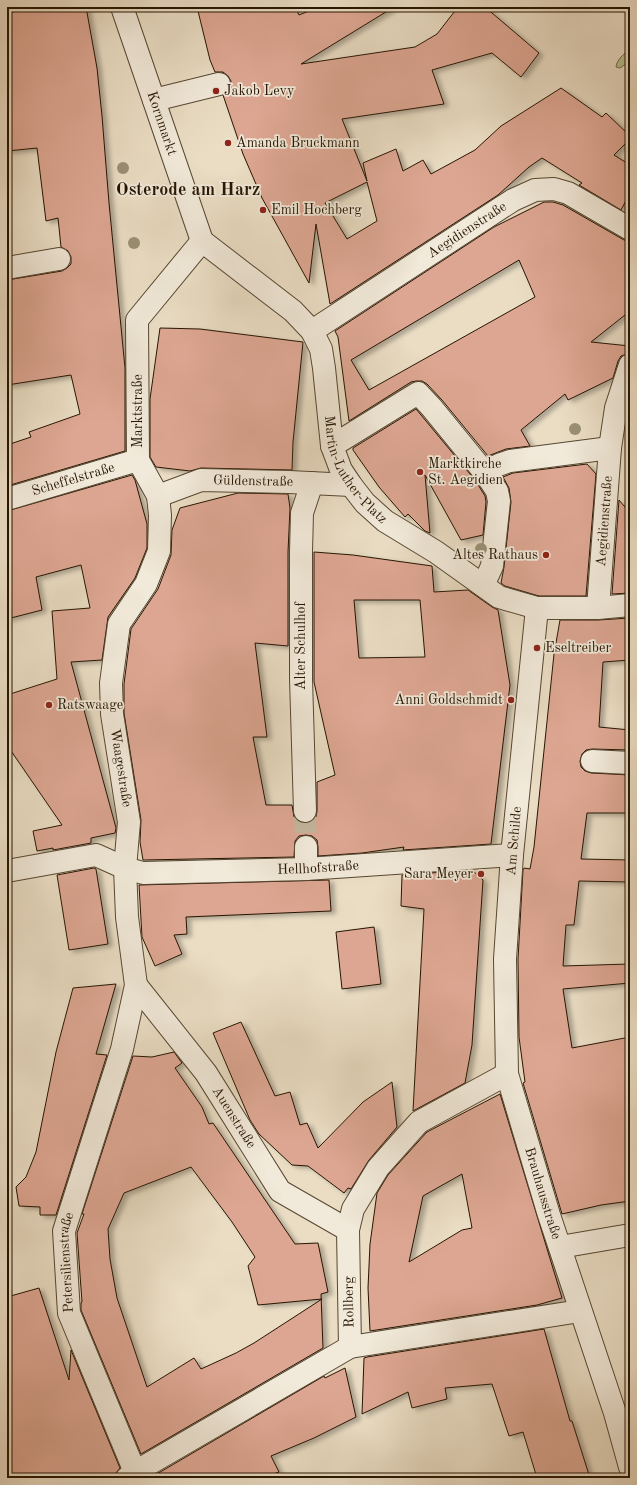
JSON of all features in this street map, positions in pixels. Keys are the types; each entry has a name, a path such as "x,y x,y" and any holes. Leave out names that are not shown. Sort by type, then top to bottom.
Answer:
{"street":[{"name":"Kornmarkt","path":"122,7 202,241"},
{"path":"154,100 220,84"},
{"name":"Aegidienstraße","path":"312,331 513,200 535,190 554,189 568,193 630,229"},
{"name":"Martin-Luther-Platz","path":"202,241 293,311 312,331 321,349 332,446 341,470 365,503 386,521 436,552 499,597 537,608 598,608 630,605"},
{"name":"Marktstraße","path":"158,496 138,460 137,320 202,241"},
{"path":"7,268 60,259"},
{"name":"Aegidienstraße","path":"598,608 610,448 616,408 630,365"},
{"path":"332,446 418,394 432,408 485,473 496,491 499,501 492,566 487,578 481,584"},
{"path":"485,473 491,468 510,461 610,448"},
{"name":"Scheffelstraße","path":"7,499 138,460"},
{"name":"Güldenstraße","path":"158,496 201,480 351,485"},
{"name":"Alter Schulhof","path":"305,811 300,679 301,552 302,513 312,483"},
{"name":"Waagestraße","path":"122,1049 136,985 127,917 125,868 130,822 112,714 111,683 119,624 146,584 159,551 160,516 158,496"},
{"name":"Am Schilde","path":"507,1074 505,959 512,855 537,608"},
{"path":"592,761 630,763"},
{"path":"306,847 306,869"},
{"name":"Hellhofstraße","path":"7,871 96,855 125,868 143,873 306,869 512,855"},
{"name":"Auenstraße","path":"136,985 206,1073 280,1190 348,1230"},
{"name":"Petersilienstraße","path":"122,1049 64,1231 69,1313 131,1475"},
{"name":"Rollberg","path":"131,1475 350,1347 348,1230 353,1209 378,1168 419,1122 507,1074"},
{"name":"Brauhausstraße","path":"507,1074 549,1215 580,1311 622,1411 630,1467"},
{"path":"560,1247 630,1235"},
{"path":"350,1347 580,1311"}],"green space":[{"path":"630,49 630,61 620,68 616,67 619,59"}],"building":[{"path":"39,7 86,7 97,68 125,368 125,451 7,486 7,445 31,437 29,432 80,414 71,375 7,385 7,280 62,271 71,264 71,257 68,251 61,247 58,218 46,221 37,148 7,151 7,13"},
{"path":"197,7 295,7 299,15 319,7 394,7 301,64 415,47 437,34 458,7 485,7 539,53 521,77 492,53 432,70 444,104 342,119 367,181 363,163 396,149 403,171 423,160 431,174 475,150 501,126 561,88 602,117 606,113 630,136 630,139 614,155 630,165 630,193 621,210 579,185 582,183 542,158 529,167 498,195 330,304 316,224 309,283 262,198 243,154 223,95 228,93 231,88 231,81 223,72 215,72 210,60","holes":["367,182 377,221 347,239 325,203"]},
{"path":"544,202 553,202 563,205 624,240 630,241 630,311 591,342 630,346 630,353 621,356 618,361 613,378 568,400 565,394 521,430 530,446 506,449 488,456 442,400 427,384 422,381 411,382 349,421 338,337 335,331 494,227","holes":["519,260 535,297 369,390 351,360"]},
{"path":"160,328 200,329 303,342 293,442 292,470 201,468 190,471 156,467 150,457 150,399"},
{"name":"Marktkirche St. Aegidien","path":"416,409 475,480 485,496 486,502 483,535 461,540 425,475 430,533 425,531 408,514 405,517 379,487 353,450 353,448"},
{"name":"Altes Rathaus","path":"587,464 596,474 586,596 539,596 505,586 501,583 511,502 509,488 503,477 513,473"},
{"path":"132,475 135,480 147,524 147,548 135,578 108,617 102,660 71,662 116,828 115,833 91,838 91,843 53,850 53,848 37,851 33,831 62,825 7,745 7,695 57,679 52,611 90,608 81,565 36,577 42,610 7,619 7,511"},
{"path":"238,493 288,494 290,508 288,552 288,646 255,643 267,737 253,737 266,805 292,805 294,817 299,822 311,822 316,817 317,782 335,775 314,682 314,552 353,555 432,566 434,592 468,590 498,610 510,685 491,844 403,850 404,847 362,853 318,856 317,840 312,836 306,835 299,836 295,841 294,857 143,860 140,842 141,820 124,713 124,684 131,629 158,589 171,555 172,530 180,508","holes":["354,600 420,600 425,657 359,658"]},
{"path":"619,500 630,513 630,593 612,594"},
{"path":"630,618 630,660 603,662 599,727 630,730 630,750 586,750 582,754 580,761 581,767 585,771 591,773 630,775 630,813 587,813 581,859 630,860 630,882 579,881 574,925 566,925 563,966 630,964 630,983 563,989 572,1048 630,1037 630,1201 601,1205 562,1214 523,1083 525,1082 519,1037 518,959 523,870 524,868 530,869 534,847 554,654 560,620"},
{"path":"94,868 96,869 108,944 69,950 57,875"},
{"path":"472,870 483,880 472,1045 465,1083 413,1111 424,909 401,906 402,875"},
{"path":"329,880 331,911 186,917 187,934 174,935 182,954 155,966 142,937 139,885"},
{"path":"374,927 381,984 342,989 336,932"},
{"path":"116,984 96,1054 107,1055 56,1215 40,1215 40,1207 19,1206 16,1187 26,1177 36,1152 56,1052 73,988"},
{"path":"241,1022 275,1096 290,1092 300,1125 307,1123 318,1148 363,1102 392,1082 397,1127 369,1160 351,1189 348,1188 344,1193 308,1166 292,1165 259,1134 250,1120 213,1033"},
{"path":"174,1052 182,1063 175,1068 202,1107 209,1124 213,1123 295,1244 318,1243 328,1292 321,1294 321,1299 258,1305 248,1266 255,1257 232,1222 191,1167 124,1193 108,1229 110,1259 117,1298 147,1387 194,1358 201,1369 236,1353 321,1300 323,1348 141,1454 81,1310 82,1302 77,1233 133,1056 152,1057"},
{"path":"500,1094 562,1298 537,1305 370,1331 368,1288 370,1244 377,1193 388,1175 427,1132","holes":["462,1174 472,1228 462,1230 409,1262 423,1196"]},
{"path":"39,1288 69,1380 71,1350 120,1468 116,1473 115,1478 7,1478 7,1297"},
{"path":"544,1329 570,1421 572,1421 590,1478 537,1478 523,1432 509,1436 492,1384 445,1388 447,1399 412,1408 408,1392 362,1414 364,1358"},
{"path":"345,1368 356,1417 314,1438 271,1456 279,1472 262,1478 150,1478 324,1376 325,1378"}],"tunnel":[{"path":"305,811 306,847"}],"place":[{"name":"Jakob Levy","path":"216,91"},
{"name":"Amanda Bruckmann","path":"228,143"},
{"name":"Emil Hochberg","path":"263,210"},
{"name":"Marktkirche St. Aegidien","path":"420,472"},
{"name":"Altes Rathaus","path":"546,555"},
{"name":"Eseltreiber","path":"537,648"},
{"name":"Anni Goldschmidt","path":"511,700"},
{"name":"Ratswaage","path":"49,705"},
{"name":"Sara Meyer","path":"481,874"}],"district":[{"name":"Osterode am Harz","path":"188,190"}]}
